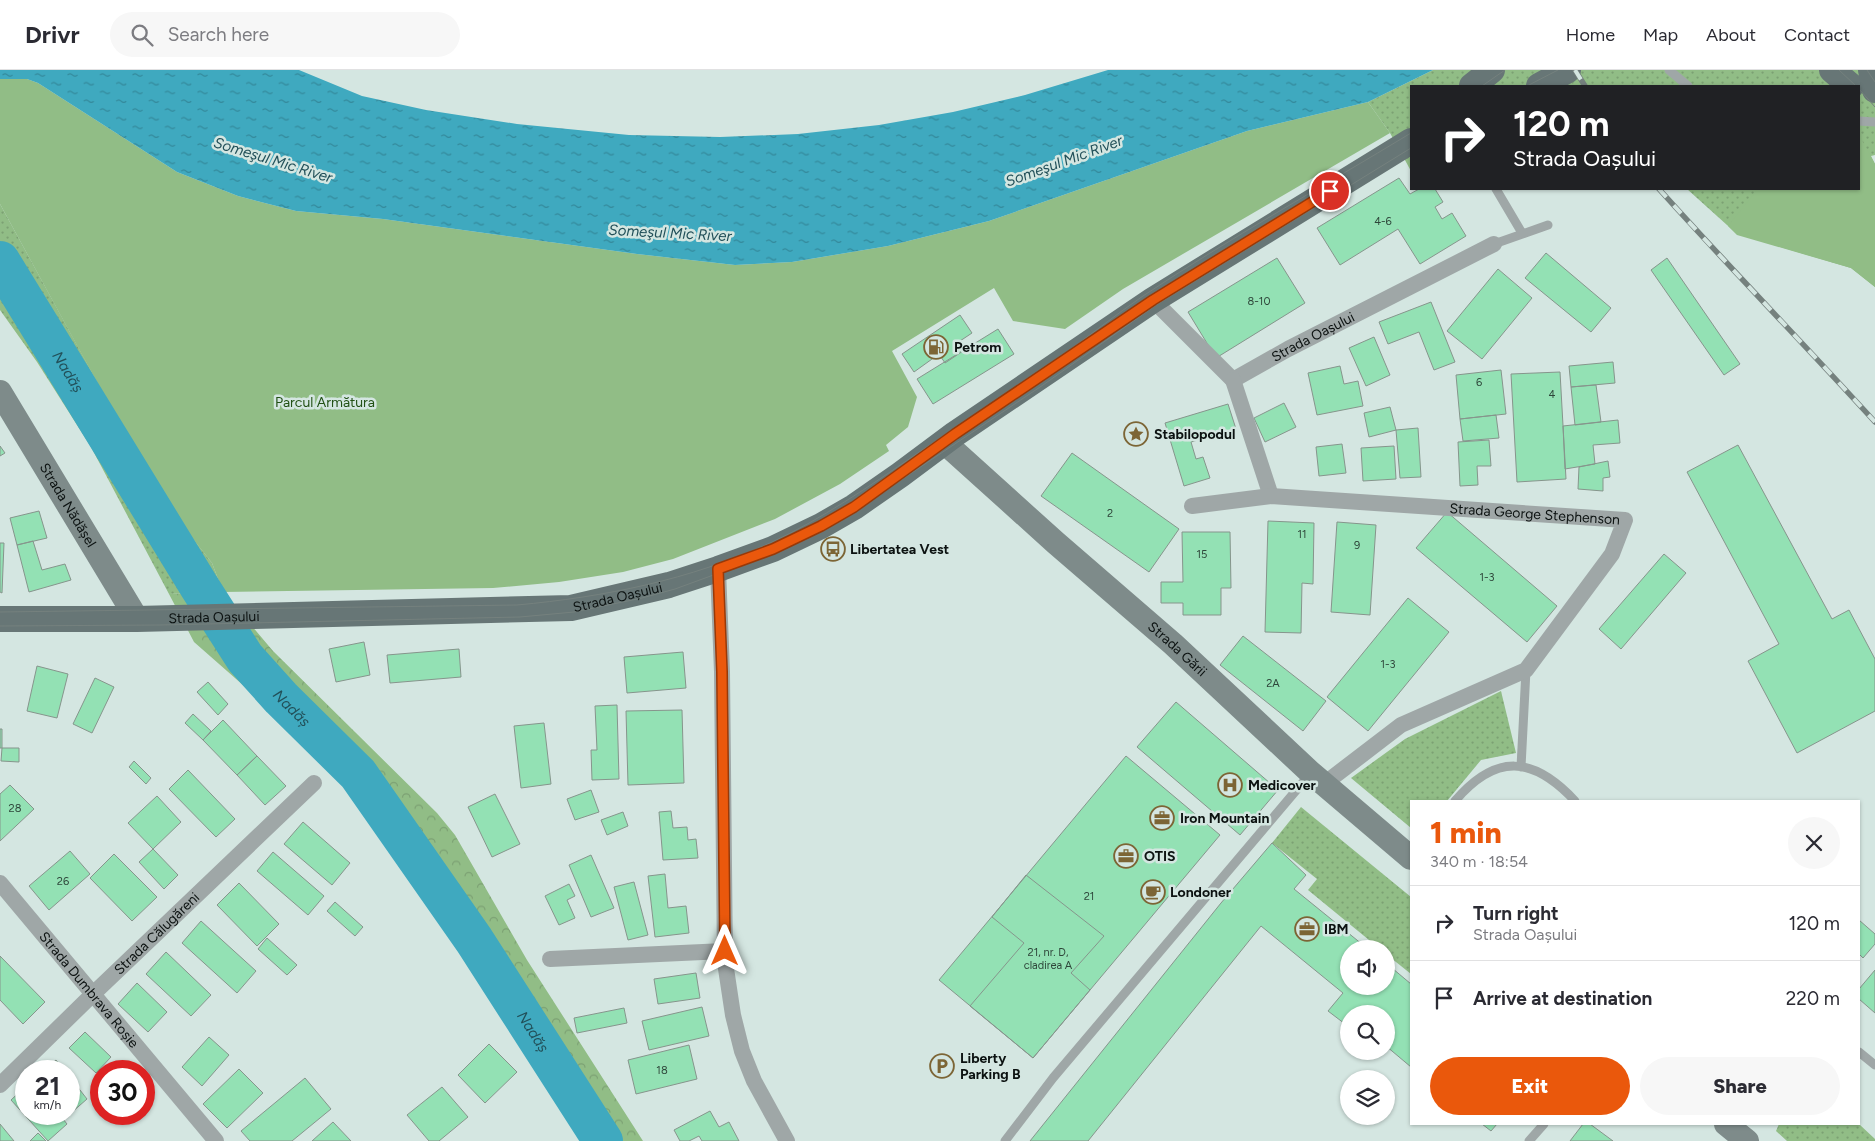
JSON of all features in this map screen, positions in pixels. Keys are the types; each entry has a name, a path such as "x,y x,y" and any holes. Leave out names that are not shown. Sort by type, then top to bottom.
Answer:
{"main road":[{"path":"1473,85 1492,70"},
{"path":"1541,85 1568,70"},
{"path":"1832,70 1850,85"},
{"path":"1860,89 1875,91 1871,70"},
{"name":"Strada Oașului","path":"0,620 148,619 571,608 669,585 718,569 773,549 821,526 948,446 1153,300 1410,142"}],"street":[{"name":"Strada Oașului","path":"1233,380 1288,349 1494,244"},
{"path":"1153,300 1233,380 1271,496"},
{"name":"Strada Nădășel","path":"0,392 148,619"},
{"name":"Strada Gării","path":"948,446 1173,644 1318,778 1410,856"},
{"name":"Strada George Stephenson","path":"1192,506 1271,496 1625,520 1612,554 1526,670 1400,725 1318,778"},
{"path":"718,569 722,672 725,951 733,1015 742,1051 754,1081 787,1141"},
{"name":"Strada Călugăreni","path":"0,1086 93,994 314,784"},
{"name":"Strada Dumbrava Roșie","path":"0,883 216,1141"},
{"path":"550,959 725,951"},
{"path":"1727,1125 1747,1141"}],"lane":[{"path":"1669,70 1687,85"},
{"path":"1860,121 1875,122"},
{"path":"1497,190 1522,233"},
{"path":"1494,244 1522,233 1548,226"},
{"path":"1521,767 1526,670"},
{"path":"1456,800 1466,789 1488,772 1505,766 1534,770 1554,780 1573,800"},
{"path":"1005,1141 1053,1078 1318,778"},
{"path":"1860,1053 1875,1065"},
{"path":"1529,1141 1543,1125"}],"green space":[{"path":"1433,70 1875,70 1875,155 1871,156 1875,164 1875,287 1851,268 1737,234 1688,190 1860,190 1860,85 1410,85 1410,169 1390,133 1368,102"},
{"name":"Parcul Armătura","path":"17,78 38,83 177,172 238,196 296,211 383,219 637,254 735,265 792,262 888,246 989,221 1247,131 1368,102 1390,133 1123,289 1065,329 1013,321 994,288 892,351 917,397 908,427 886,445 889,451 840,484 775,519 673,559 623,572 559,582 493,588 223,592 212,563 159,496 0,204 0,79"},
{"path":"1860,137 1875,164 1875,287 1851,268 1737,235 1728,226 1757,190 1860,190"},
{"path":"0,204 159,495 212,563 223,592 169,594 91,447 37,362 0,310"},
{"path":"223,592 273,651 437,813 455,835 527,960 643,1141 591,1141 363,795 320,753 194,642 169,594"},
{"path":"1501,691 1516,753 1481,760 1448,800 1410,800 1410,827 1351,778 1405,739"},
{"path":"1301,807 1410,896 1410,973 1395,961 1395,940 1369,940 1308,890 1317,879 1272,843"},
{"path":"1779,1125 1860,1125 1875,1141 1787,1141 1776,1131"}],"water":[{"name":"Someşul Mic River","path":"0,70 299,70 362,96 426,110 517,124 629,135 720,137 798,134 879,125 953,112 1025,95 1108,70 1433,70 1368,102 1247,131 989,221 888,246 792,262 735,265 637,254 383,219 296,211 238,196 177,172 38,83 27,79 0,79"}],"building":[{"path":"1399,178 1410,194 1417,190 1436,190 1443,202 1435,207 1442,219 1452,213 1466,236 1420,264 1398,229 1340,265 1317,228"},
{"path":"1546,253 1611,308 1591,332 1525,278"},
{"path":"1277,258 1305,303 1216,358 1188,312"},
{"path":"1667,258 1740,364 1724,375 1651,270"},
{"path":"1498,269 1532,298 1482,359 1447,331"},
{"path":"1431,302 1455,362 1434,370 1419,332 1388,344 1379,322"},
{"name":"Petrom","path":"960,315 972,333 957,343 963,351 945,363 939,354 914,372 902,354"},
{"path":"998,329 1014,354 933,404 917,379"},
{"path":"1374,337 1390,375 1366,386 1349,348"},
{"path":"1613,362 1615,383 1571,387 1569,366"},
{"path":"1340,366 1344,384 1358,381 1363,406 1317,415 1308,373"},
{"path":"1501,370 1506,414 1460,419 1456,375"},
{"path":"1560,372 1566,479 1517,482 1511,374"},
{"path":"1596,385 1601,422 1575,425 1571,387"},
{"path":"1284,403 1296,427 1265,442 1254,418"},
{"path":"1228,404 1236,429 1191,442 1196,459 1203,457 1210,478 1184,486 1165,423"},
{"path":"1390,407 1396,430 1369,437 1364,413"},
{"path":"1496,415 1499,438 1463,441 1460,419"},
{"path":"1618,420 1620,443 1593,445 1595,464 1565,469 1563,426"},
{"path":"1418,428 1421,477 1400,478 1396,430"},
{"path":"1489,440 1491,466 1477,466 1478,485 1460,486 1458,442"},
{"path":"1342,444 1346,473 1319,476 1316,447"},
{"path":"1738,445 1832,619 1849,610 1875,659 1875,711 1797,753 1748,661 1779,644 1687,472"},
{"path":"0,446 5,453 0,456"},
{"path":"1394,446 1396,479 1363,481 1361,448"},
{"path":"1072,453 1179,529 1149,572 1041,496"},
{"path":"1608,461 1610,477 1603,478 1603,491 1578,489 1579,467"},
{"path":"39,511 47,538 17,545 10,518"},
{"path":"1447,512 1557,606 1527,642 1416,548"},
{"path":"1268,521 1314,523 1313,584 1302,583 1301,633 1265,632"},
{"path":"1337,522 1376,525 1370,615 1331,612"},
{"path":"1182,532 1230,532 1231,588 1221,588 1221,615 1183,615 1183,603 1161,603 1161,582 1183,582"},
{"path":"33,541 42,570 65,564 71,580 29,592 17,545"},
{"path":"0,543 4,543 2,593 0,592"},
{"path":"1664,554 1686,573 1621,649 1599,629"},
{"path":"1408,598 1449,632 1368,731 1327,697"},
{"path":"1243,636 1326,701 1303,731 1220,665"},
{"path":"364,642 370,675 336,682 329,649"},
{"path":"459,649 461,677 390,683 387,655"},
{"path":"683,652 686,688 627,693 624,657"},
{"path":"37,666 68,674 57,718 27,711"},
{"path":"95,678 114,687 92,733 73,724"},
{"path":"208,682 228,704 218,715 197,692"},
{"path":"1176,702 1278,790 1240,835 1137,747"},
{"path":"617,705 619,779 592,780 591,750 597,750 595,706"},
{"path":"682,710 684,783 628,785 626,711"},
{"path":"193,714 211,731 203,740 185,723"},
{"path":"223,720 257,756 237,775 203,740"},
{"path":"544,723 551,784 521,788 514,726"},
{"path":"0,729 2,729 2,748 0,748"},
{"path":"2,748 19,748 19,762 1,761"},
{"path":"257,756 286,786 265,805 237,775"},
{"path":"1126,756 1220,835 1033,1058 939,980"},
{"path":"134,761 151,778 146,784 129,767"},
{"path":"188,770 235,819 216,837 169,789"},
{"path":"10,785 34,809 0,841 0,794"},
{"path":"591,790 599,812 575,820 567,799"},
{"path":"495,794 520,844 492,857 468,807"},
{"path":"157,796 181,822 153,849 128,823"},
{"path":"671,811 673,828 687,827 688,840 696,839 698,858 663,860 659,812"},
{"path":"623,812 628,826 607,835 601,820"},
{"path":"303,822 350,863 332,885 284,844"},
{"path":"1272,843 1306,875 1294,889 1357,940 1340,940 1340,991 1261,926 1088,1141 1030,1141 1221,903"},
{"path":"153,849 178,875 164,889 139,862"},
{"path":"70,851 90,874 49,910 29,886"},
{"path":"273,852 324,896 308,915 257,871"},
{"path":"114,854 157,897 132,921 90,878"},
{"path":"591,855 614,908 591,917 569,865"},
{"path":"665,874 668,908 686,906 689,933 655,937 648,876"},
{"path":"1026,875 1104,936 1071,973 1090,990 1033,1058 970,1006 1024,943 992,917"},
{"path":"634,882 648,935 628,940 614,887"},
{"path":"239,883 279,924 257,946 217,905"},
{"path":"569,884 575,896 567,900 575,918 559,925 545,896"},
{"path":"335,902 363,927 355,936 327,911"},
{"path":"201,921 256,971 237,993 182,943"},
{"path":"1860,921 1875,934 1875,944 1863,958 1860,955"},
{"path":"267,938 297,965 287,975 258,949"},
{"path":"166,952 211,995 191,1016 146,974"},
{"path":"0,956 45,1002 23,1024 0,1000"},
{"path":"1875,970 1875,1013 1860,1000 1860,988"},
{"path":"1395,971 1410,983 1410,1066 1395,1054 1395,1005 1340,1005 1340,1020 1328,1011 1341,995 1395,995"},
{"path":"696,973 700,998 658,1004 654,979"},
{"path":"137,983 167,1012 148,1032 118,1004"},
{"path":"702,1007 709,1036 649,1050 642,1021"},
{"path":"624,1008 627,1023 577,1033 574,1018"},
{"path":"85,1032 111,1057 108,1060 90,1060 90,1067 69,1048"},
{"path":"209,1037 229,1055 202,1086 182,1067"},
{"path":"489,1044 517,1072 485,1103 458,1075"},
{"path":"689,1045 697,1079 636,1094 628,1060"},
{"path":"239,1069 263,1093 227,1128 203,1104"},
{"path":"305,1078 331,1109 292,1141 250,1141 241,1131"},
{"path":"442,1087 468,1117 439,1141 429,1141 407,1115"},
{"path":"80,1090 87,1099 80,1105"},
{"path":"15,1096 15,1104 11,1100"},
{"path":"710,1111 719,1127 729,1122 739,1141 702,1141 699,1136 689,1141 680,1141 674,1130"},
{"path":"333,1122 351,1141 312,1141"},
{"path":"0,1124 14,1141 0,1141"},
{"path":"34,1125 66,1125 48,1141"},
{"path":"1483,1125 1496,1125 1491,1131"},
{"path":"1582,1125 1591,1125 1613,1141 1570,1141"},
{"path":"38,1133 46,1141 30,1141"}],"waterway":[{"name":"Nadăș","path":"0,261 245,658 281,698 358,774 474,940 603,1141"}],"tram line":[{"path":"1483,85 1505,70"},
{"path":"1529,85 1558,70"},
{"path":"1839,70 1855,85"},
{"path":"1867,70 1875,82"},
{"path":"1860,90 1875,107"},
{"path":"0,612 517,605 614,592 678,577 709,567 740,556 789,534 844,502 1060,357 1133,303 1176,275 1410,134"},
{"path":"0,626 160,625 520,617 574,612 675,589 785,547 848,514 1043,385 1156,305 1410,149"}],"railway":[{"path":"1575,70 1584,85"},
{"path":"1660,190 1875,422"}],"place":[{"name":"Petrom","path":"936,347"},
{"name":"Stabilopodul","path":"1136,434"},
{"name":"Libertatea Vest","path":"833,549"},
{"name":"Medicover","path":"1230,785"},
{"name":"Iron Mountain","path":"1162,818"},
{"name":"OTIS","path":"1126,856"},
{"name":"Londoner","path":"1153,892"},
{"name":"IBM","path":"1307,929"},
{"name":"Liberty Parking B","path":"942,1066"}],"route":[{"path":"725,951 722,672 718,569 773,549 821,526 854,507 955,434 1153,300 1330,191"}]}
